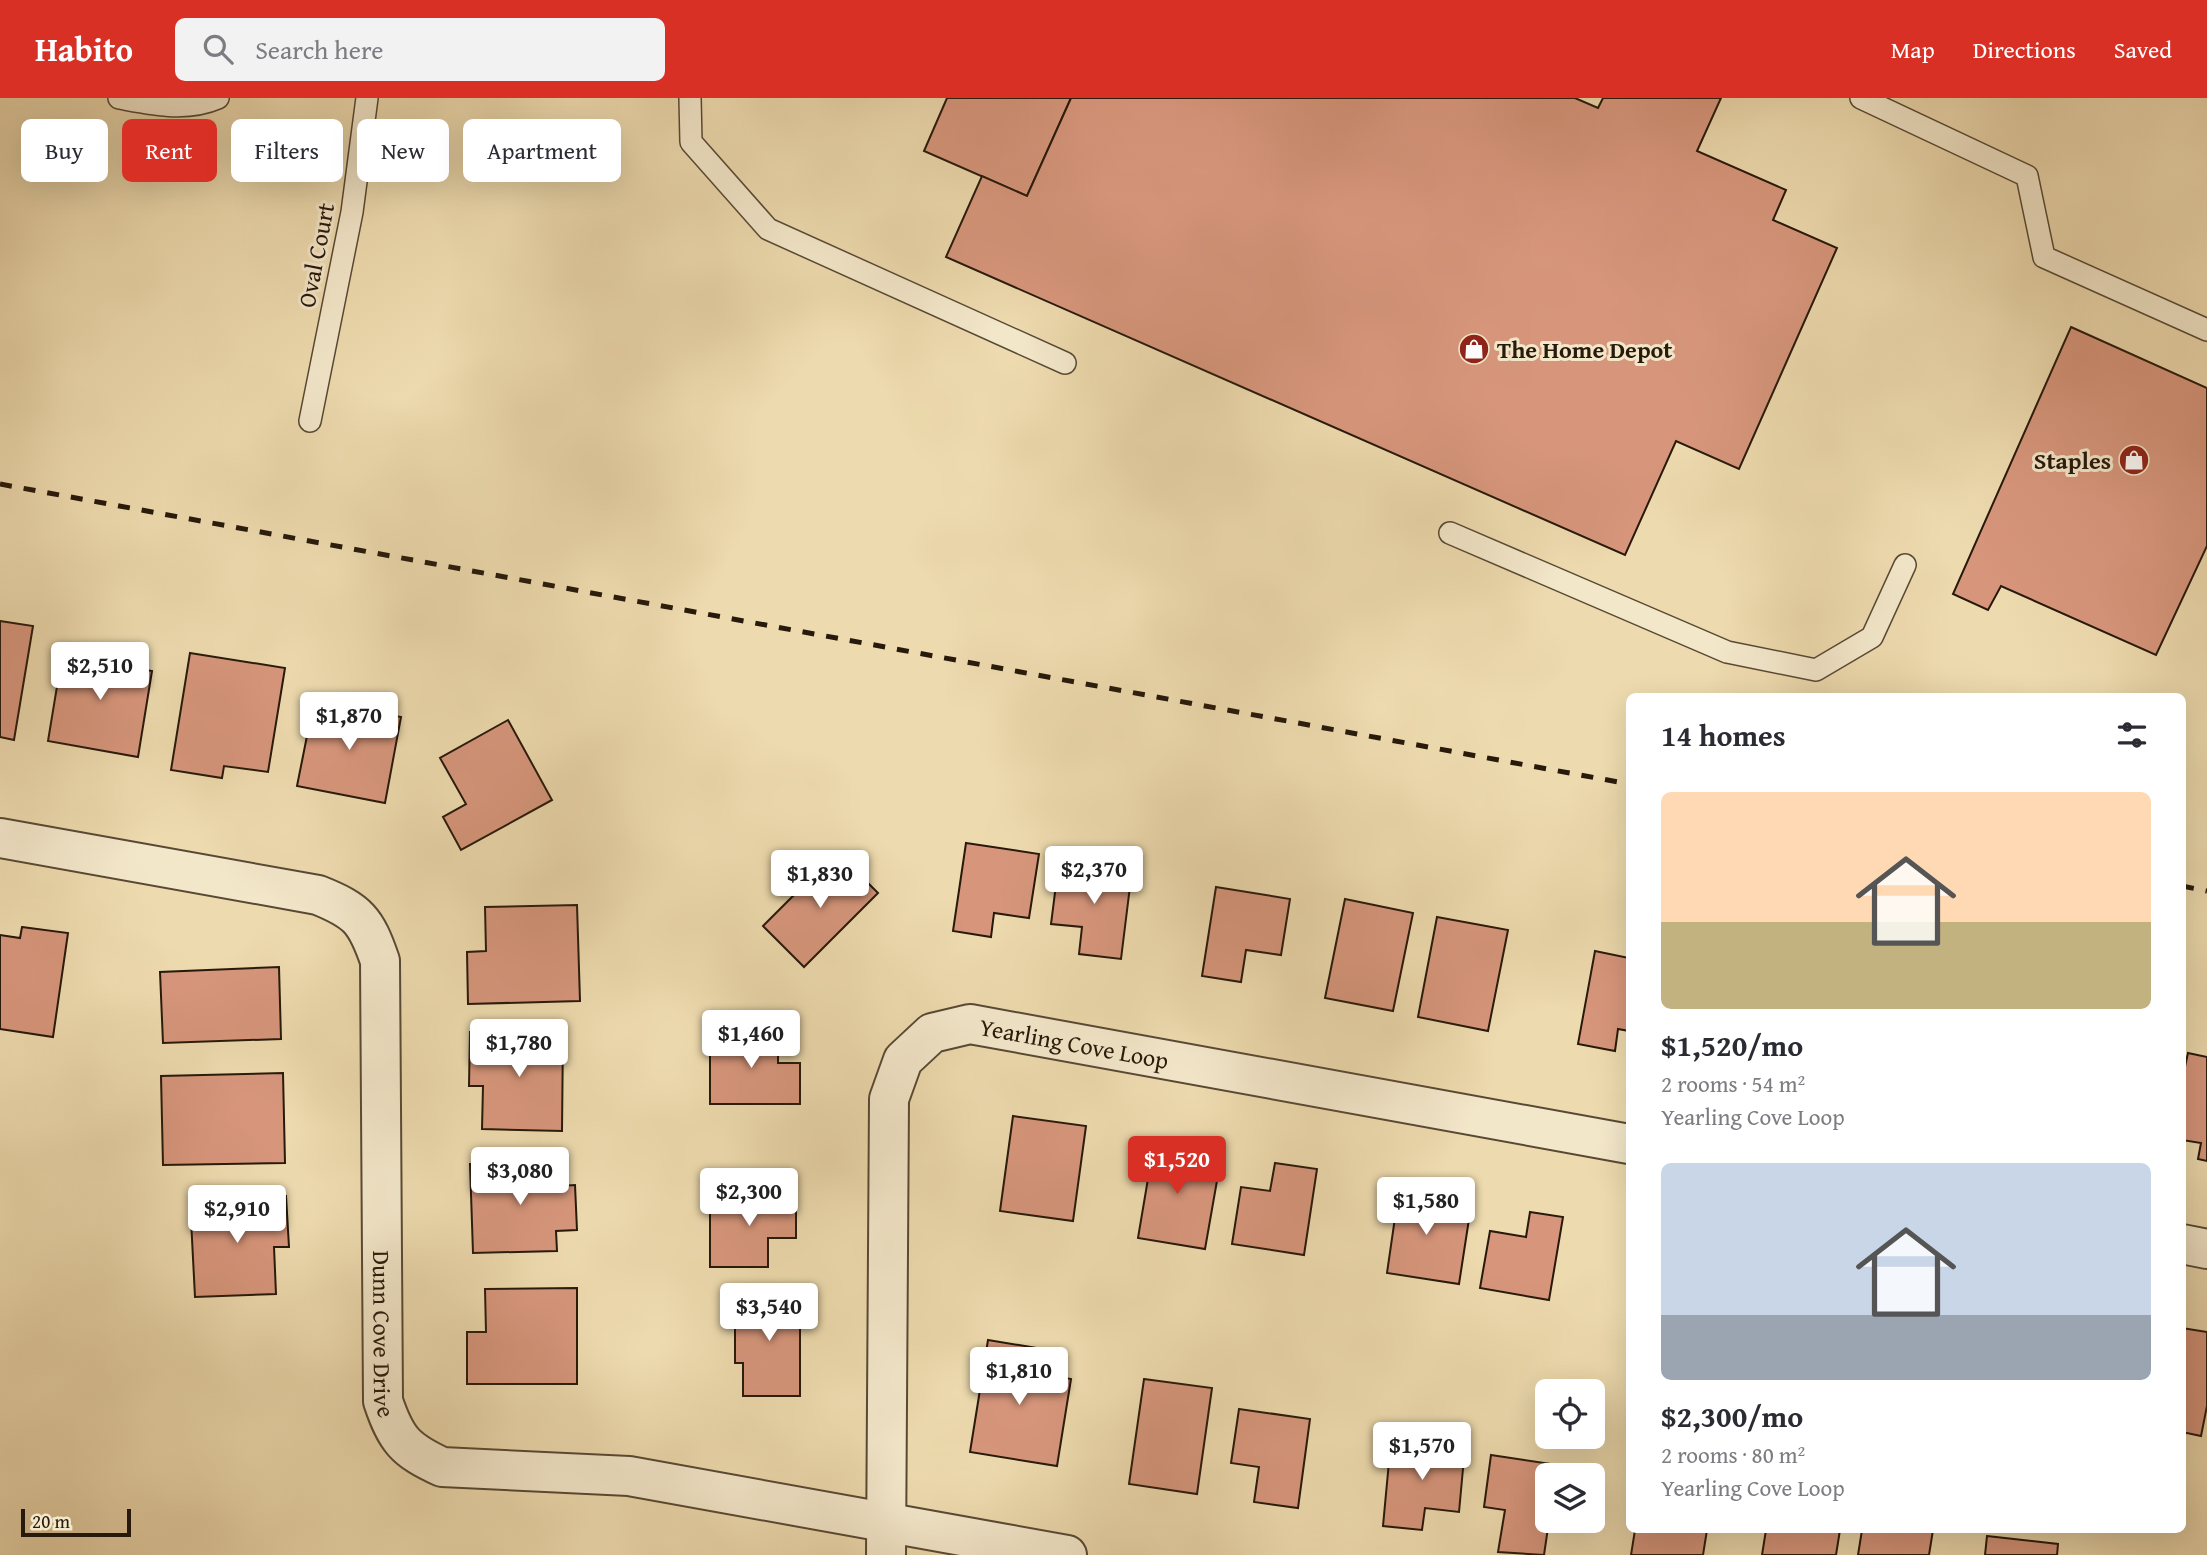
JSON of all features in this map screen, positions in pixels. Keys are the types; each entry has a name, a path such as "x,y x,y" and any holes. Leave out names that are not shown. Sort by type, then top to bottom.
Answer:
{"street":[{"name":"Dunn Cove Drive","path":"0,838 318,895 342,904 361,919 372,937 380,961 383,1401 390,1422 402,1443 421,1457 442,1467 629,1476 886,1538 1066,1555"},
{"name":"Yearling Cove Loop","path":"886,1538 889,1098 903,1060 932,1033 970,1024 1626,1143"},
{"path":"2186,1245 2207,1249"}],"lane":[{"path":"119,98 188,106 218,98"},
{"name":"Oval Court","path":"310,421 352,212 367,98"},
{"path":"690,98 691,142 768,229 1065,363"},
{"path":"1861,98 2027,176 2044,257 2207,330"},
{"path":"1450,533 1727,652 1816,670 1872,637 1905,565"}],"building":[{"path":"947,98 1071,98 1027,196 924,151"},
{"name":"The Home Depot","path":"1071,98 1575,98 1598,108 1603,98 1721,98 1697,151 1786,190 1773,220 1837,248 1739,469 1676,441 1625,555 946,257 982,176 1027,196"},
{"path":"2071,327 2207,388 2207,546 2156,655 2001,586 1988,610 1953,594"},
{"path":"0,621 33,626 14,740 0,737"},
{"path":"64,644 132,656 130,667 152,671 138,757 48,741"},
{"path":"190,653 285,668 268,772 224,766 222,778 171,770"},
{"path":"314,701 401,717 385,803 297,786"},
{"path":"508,720 552,800 461,850 443,817 466,804 440,758"},
{"path":"966,843 1039,854 1029,918 994,913 991,937 953,931"},
{"path":"837,852 878,893 804,967 763,926"},
{"path":"1059,861 1132,870 1121,959 1079,954 1082,927 1051,924"},
{"path":"1216,887 1290,899 1281,955 1246,950 1241,982 1202,976"},
{"path":"1345,899 1413,913 1393,1011 1325,998"},
{"path":"577,905 580,1001 468,1004 467,952 486,951 485,907"},
{"path":"1437,917 1508,930 1488,1031 1418,1017"},
{"path":"22,927 68,933 53,1037 0,1029 0,935 20,938"},
{"path":"1595,951 1626,957 1626,1030 1618,1029 1615,1051 1578,1044"},
{"path":"279,967 281,1039 163,1043 160,972"},
{"path":"710,1030 778,1030 778,1063 800,1063 800,1104 710,1104"},
{"path":"470,1032 563,1033 562,1131 482,1129 483,1086 469,1086"},
{"path":"2188,1053 2207,1057 2207,1161 2198,1159 2201,1143 2186,1141"},
{"path":"283,1073 285,1163 163,1165 161,1076"},
{"path":"1013,1116 1086,1126 1073,1221 1000,1211"},
{"path":"1155,1137 1198,1143 1193,1170 1218,1175 1205,1249 1138,1238"},
{"path":"558,1161 559,1186 575,1185 577,1230 556,1231 557,1251 473,1253 470,1164"},
{"path":"1275,1163 1317,1169 1304,1255 1232,1244 1241,1187 1270,1191"},
{"path":"1400,1183 1443,1190 1439,1214 1469,1219 1459,1284 1387,1273"},
{"path":"710,1195 796,1195 796,1238 768,1238 768,1267 710,1267"},
{"path":"286,1196 289,1247 274,1247 276,1294 195,1297 190,1200"},
{"path":"1530,1212 1563,1217 1549,1300 1480,1288 1490,1231 1526,1237"},
{"path":"577,1288 577,1384 467,1384 467,1332 486,1332 485,1289"},
{"path":"735,1292 800,1292 800,1396 743,1396 743,1363 735,1363"},
{"path":"2186,1329 2207,1332 2207,1406 2201,1436 2186,1433"},
{"path":"988,1340 1037,1348 1033,1372 1071,1379 1057,1466 970,1452"},
{"path":"1144,1379 1212,1388 1197,1494 1129,1484"},
{"path":"1239,1409 1310,1419 1298,1508 1254,1502 1259,1467 1231,1463"},
{"path":"1391,1440 1465,1447 1459,1512 1425,1508 1422,1530 1383,1526"},
{"path":"1491,1455 1545,1463 1535,1463 1535,1533 1547,1533 1544,1555 1498,1552 1505,1510 1484,1507"},
{"path":"1635,1533 1707,1533 1703,1555 1631,1555"},
{"path":"1766,1533 1840,1533 1836,1555 1762,1555"},
{"path":"1862,1533 1933,1533 1929,1555 1858,1555"},
{"path":"1987,1536 2058,1544 2057,1555 1985,1555"}],"railway":[{"path":"0,484 1626,783"},
{"path":"2186,887 2207,891"}],"place":[{"name":"The Home Depot","path":"1474,349"},
{"name":"Staples","path":"2134,460"}]}
